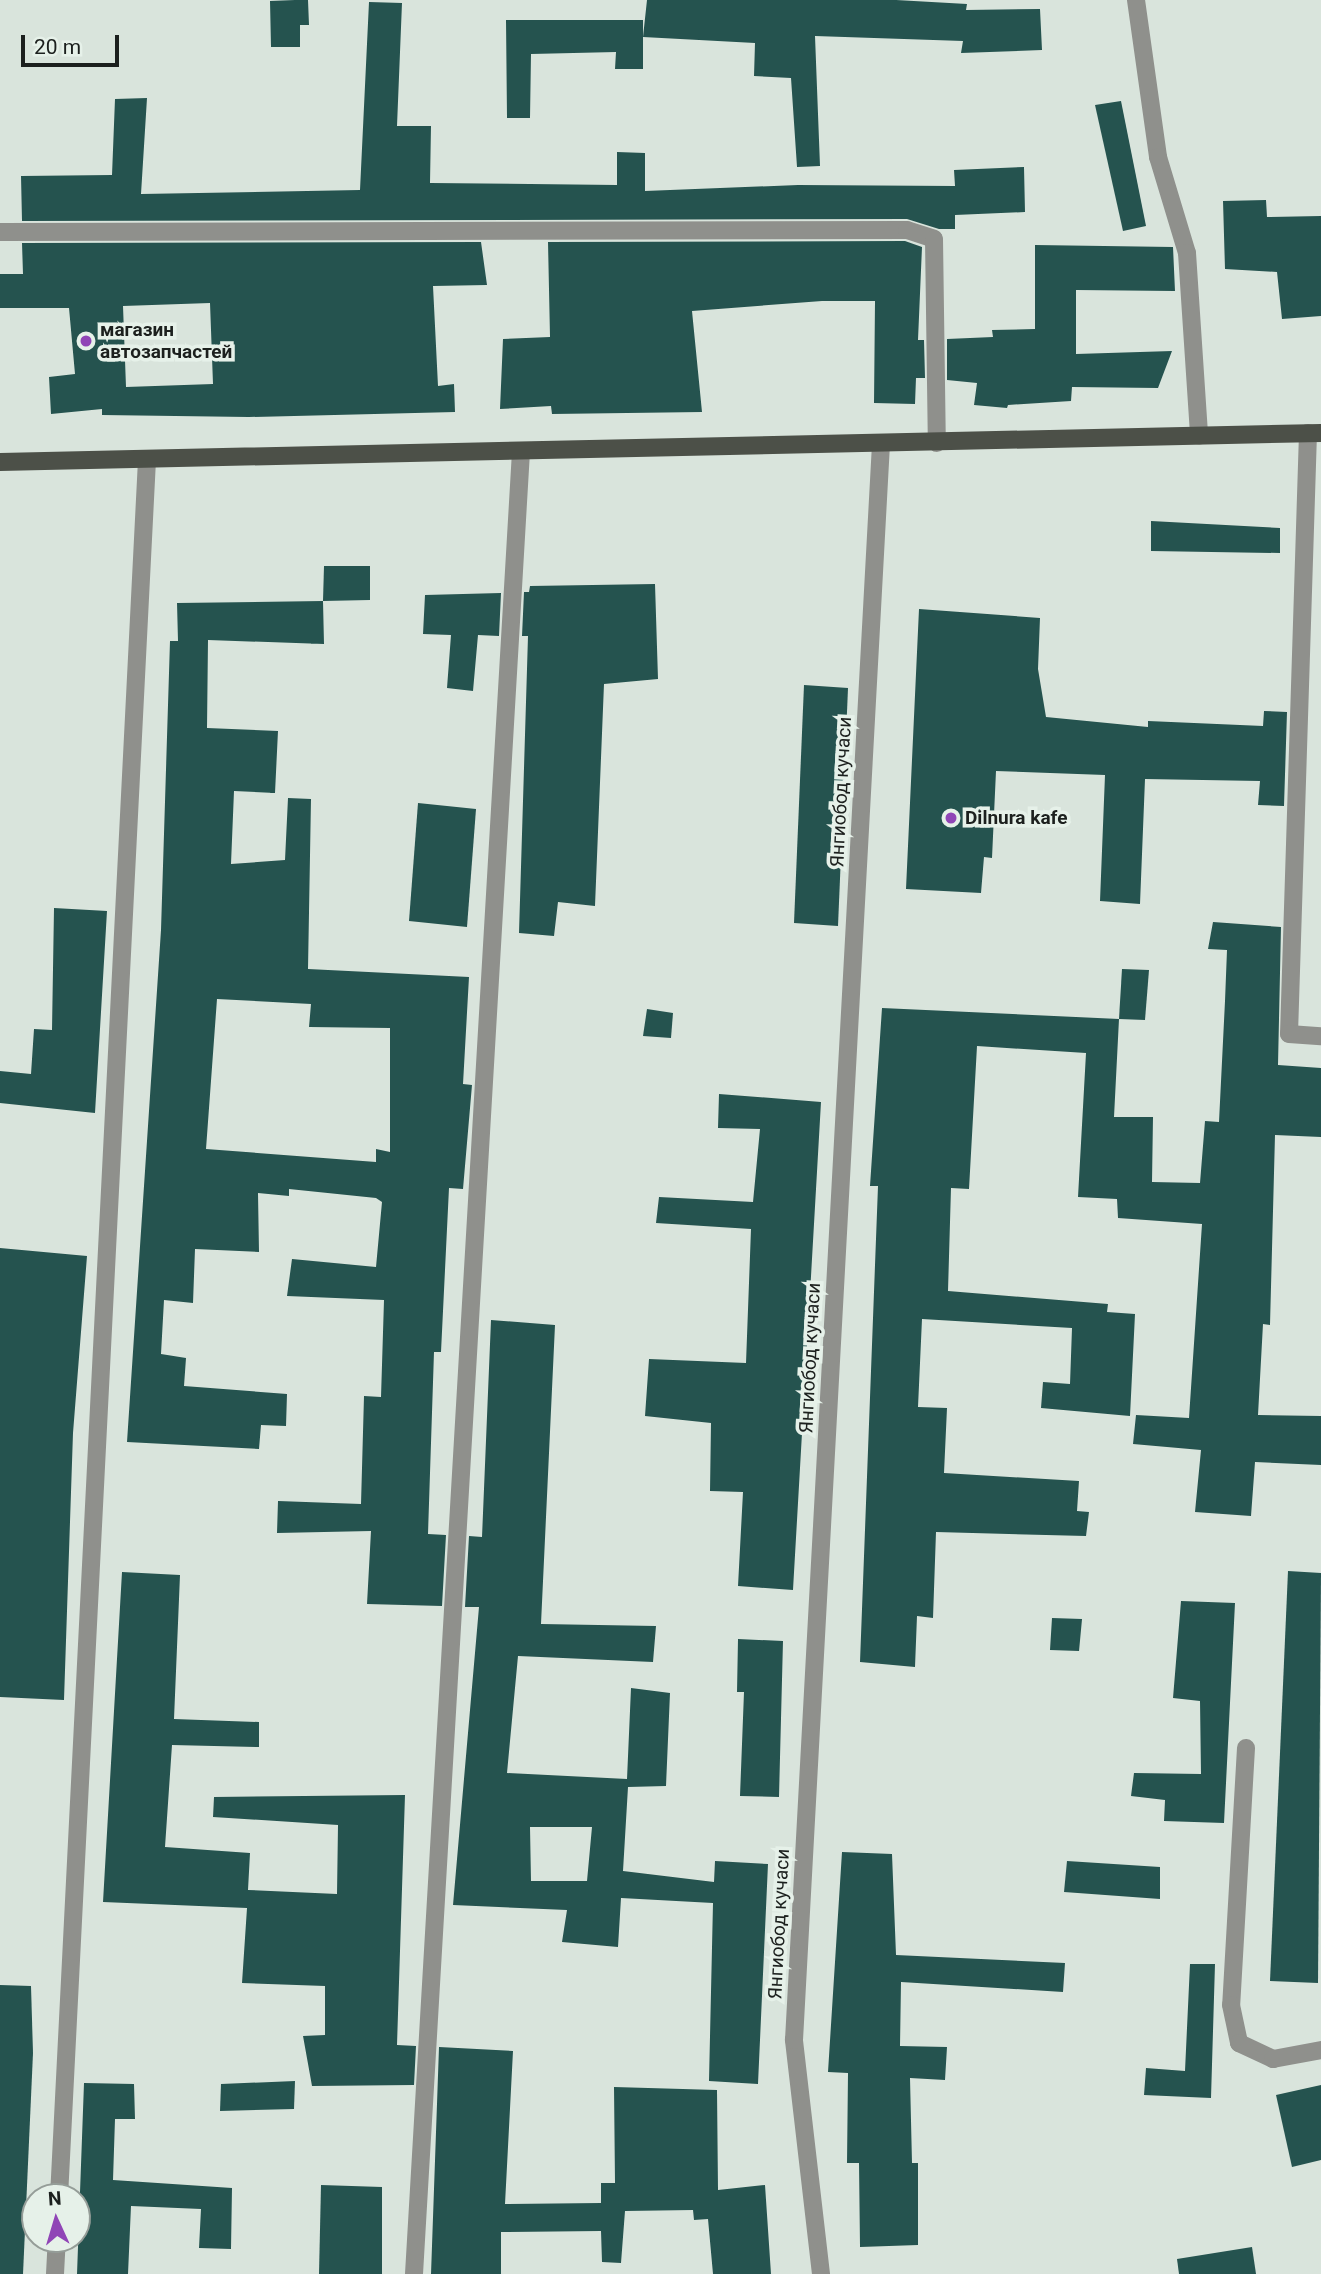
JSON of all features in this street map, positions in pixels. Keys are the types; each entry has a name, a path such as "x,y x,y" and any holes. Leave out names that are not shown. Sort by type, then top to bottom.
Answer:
{"main road":[{"path":"0,462 1315,433"}],"street":[{"path":"1136,0 1158,157 1187,253 1199,436"},
{"path":"0,232 907,230 934,239 937,443"},
{"path":"1315,433 1289,1034 1321,1036"},
{"name":"Янгиобод кучаси","path":"821,2274 794,2040 881,443"},
{"path":"414,2274 522,451"},
{"path":"60,2183 148,459"},
{"path":"1246,1748 1231,2005 1239,2043 1273,2059 1321,2050"},
{"path":"55,2274 56,2253"}],"building":[{"path":"308,0 309,25 300,25 300,47 271,47 270,1"},
{"path":"647,0 896,0 967,4 966,10 1040,9 1042,50 961,53 963,41 815,36 820,166 797,167 791,78 754,76 755,43 643,37"},
{"path":"369,2 402,3 397,126 431,126 430,183 617,185 617,152 645,153 645,191 798,185 955,186 954,170 1024,167 1025,212 955,215 955,229 939,229 907,219 22,221 21,176 112,175 115,99 147,98 141,194 360,190"},
{"path":"506,20 643,20 643,69 615,69 616,52 531,54 530,118 507,118"},
{"path":"1121,101 1146,226 1123,231 1095,105"},
{"path":"1266,200 1267,217 1321,216 1321,316 1282,319 1277,272 1225,269 1223,201"},
{"path":"905,241 922,247 918,340 924,340 925,378 916,378 915,404 874,403 875,301 822,301 692,311 702,412 552,414 551,406 500,409 503,339 550,337 548,242"},
{"path":"481,242 487,285 433,286 438,386 454,384 455,412 249,417 102,415 102,409 51,414 49,377 75,374 69,308 0,308 0,274 23,274 22,243","holes":["210,303 213,384 126,387 123,306"]},
{"path":"1035,245 1173,247 1175,291 1076,290 1076,354 1172,351 1158,388 1072,387 1071,401 1008,405 1007,408 974,405 977,383 947,380 947,339 993,337 992,330 1035,329"},
{"path":"1151,521 1280,528 1280,553 1151,551"},
{"path":"324,566 370,566 370,600 323,601"},
{"path":"655,584 658,679 604,684 595,906 558,902 554,936 519,933 528,636 522,636 524,592 529,592 530,586"},
{"path":"501,593 499,636 478,635 473,691 447,688 451,635 423,634 425,595"},
{"path":"323,601 324,644 208,640 207,728 278,731 275,793 234,791 231,864 285,860 288,798 311,799 308,969 469,977 463,1084 472,1085 463,1189 449,1188 441,1352 434,1352 428,1534 446,1535 442,1606 367,1604 371,1531 277,1533 278,1501 361,1504 364,1396 381,1397 384,1300 287,1296 292,1259 376,1267 382,1202 376,1198 289,1189 289,1196 258,1193 259,1252 195,1249 193,1303 164,1300 161,1354 186,1358 184,1386 287,1394 286,1426 261,1425 259,1449 127,1442 161,930 170,641 178,641 177,603","holes":["217,999 311,1004 309,1027 390,1028 390,1152 376,1149 376,1162 206,1149"]},
{"name":"Dilnura kafe","path":"919,609 1040,618 1038,669 1046,717 1148,727 1148,721 1263,726 1264,711 1287,712 1284,806 1258,805 1260,781 1145,779 1140,904 1100,901 1105,775 996,771 992,858 984,857 981,893 906,889"},
{"path":"804,685 848,688 838,926 794,923"},
{"path":"418,803 476,809 467,927 409,921"},
{"path":"54,908 107,911 95,1113 0,1103 0,1071 31,1074 34,1029 52,1030"},
{"path":"1213,922 1281,927 1278,1065 1321,1068 1321,1137 1275,1135 1270,1325 1263,1324 1258,1415 1321,1416 1321,1465 1255,1462 1251,1516 1195,1512 1201,1450 1133,1444 1136,1415 1189,1418 1202,1224 1118,1218 1117,1199 1078,1197 1086,1053 977,1046 969,1189 951,1188 948,1291 1108,1304 1107,1312 1135,1314 1130,1416 1041,1408 1043,1382 1070,1384 1072,1328 922,1319 918,1407 947,1408 944,1473 1079,1481 1077,1511 1089,1512 1086,1536 936,1532 933,1618 917,1616 915,1667 860,1662 878,1186 870,1186 882,1008 1119,1019 1114,1117 1153,1117 1152,1182 1200,1183 1205,1121 1219,1122 1227,950 1208,949"},
{"path":"1122,969 1149,970 1145,1020 1119,1019"},
{"path":"647,1009 673,1013 671,1038 643,1036"},
{"path":"719,1094 821,1102 793,1590 738,1586 743,1492 710,1491 711,1423 645,1416 649,1359 746,1363 751,1229 656,1223 659,1197 753,1202 760,1129 718,1128"},
{"path":"0,1248 87,1256 73,1433 64,1700 0,1697"},
{"path":"491,1320 555,1325 541,1624 656,1626 653,1662 518,1656 507,1773 627,1779 631,1688 670,1693 666,1786 628,1787 623,1871 714,1882 715,1861 768,1864 758,2084 709,2081 713,1903 621,1898 618,1947 562,1942 567,1910 453,1905 479,1607 465,1607 469,1536 482,1537","holes":["530,1827 592,1827 587,1881 531,1881"]},
{"path":"1288,1571 1321,1573 1318,1983 1270,1981"},
{"path":"122,1572 180,1575 174,1719 259,1722 259,1747 172,1745 165,1847 250,1853 248,1890 337,1894 338,1825 213,1817 214,1797 405,1795 397,2045 416,2046 414,2085 312,2086 303,2036 325,2035 325,1986 242,1983 247,1908 103,1902"},
{"path":"1181,1601 1235,1603 1224,1823 1164,1821 1165,1800 1131,1796 1134,1773 1201,1774 1200,1701 1173,1698"},
{"path":"1052,1618 1082,1619 1079,1651 1050,1650"},
{"path":"738,1639 783,1641 779,1797 740,1796 744,1692 737,1692"},
{"path":"842,1852 892,1854 896,1955 1065,1963 1063,1992 901,1982 900,2046 947,2047 945,2080 910,2078 912,2163 918,2163 918,2245 860,2247 859,2163 847,2163 848,2073 828,2072"},
{"path":"1067,1861 1160,1867 1160,1899 1064,1892"},
{"path":"1190,1964 1215,1964 1211,2098 1144,2095 1146,2068 1185,2071"},
{"path":"0,1985 31,1986 33,2053 27,2183 21,2183 23,2274 0,2274"},
{"path":"439,2047 513,2051 505,2204 601,2203 601,2183 615,2183 614,2087 717,2090 718,2190 765,2185 771,2274 713,2274 708,2219 694,2220 693,2210 625,2211 621,2263 602,2262 601,2231 501,2232 501,2274 431,2274"},
{"path":"295,2081 294,2109 220,2111 221,2084"},
{"path":"84,2083 134,2084 135,2119 115,2119 113,2180 232,2188 231,2249 199,2248 201,2209 131,2206 128,2274 77,2274 78,2253 91,2253 91,2183 80,2183"},
{"path":"1321,2085 1321,2160 1292,2167 1276,2095"},
{"path":"321,2185 382,2187 382,2274 319,2274"},
{"path":"1252,2247 1256,2274 1179,2274 1177,2259"}],"place":[{"name":"магазин автозапчастей","path":"86,341"},
{"name":"Dilnura kafe","path":"951,818"}]}
